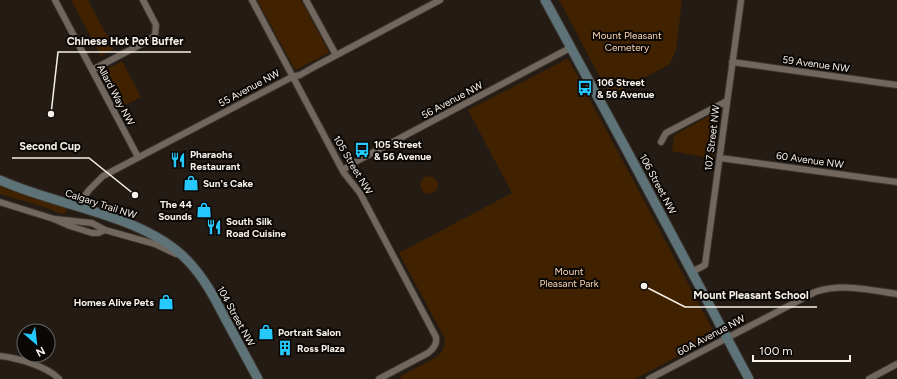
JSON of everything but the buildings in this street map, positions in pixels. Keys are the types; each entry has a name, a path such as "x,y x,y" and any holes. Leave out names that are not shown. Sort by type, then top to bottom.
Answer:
{"street":[{"name":"Allard Way NW","path":"55,0 138,158"},
{"path":"92,70 149,40 156,32 155,22 143,0"},
{"name":"105 Street NW","path":"252,0 343,170 360,193 435,334 435,347 428,353 380,379"},
{"path":"306,0 336,55"},
{"name":"55 Avenue NW","path":"77,207 100,178 292,77 304,73 440,0"},
{"name":"106 Street NW","path":"545,0 749,379"},
{"name":"107 Street NW","path":"692,272 705,265 741,0"},
{"name":"56 Avenue NW","path":"343,170 355,162 570,48"},
{"name":"59 Avenue NW","path":"732,62 897,85"},
{"path":"661,142 666,133 727,101"},
{"name":"60 Avenue NW","path":"720,158 897,182"},
{"name":"Calgary Trail NW","path":"0,180 28,192 117,220 151,233 165,242 190,263"},
{"path":"0,202 92,233 98,233 105,230 155,244 190,263"},
{"name":"104 Street NW","path":"190,263 209,289 258,379"},
{"name":"60A Avenue NW","path":"649,379 727,337 820,290 846,287 897,294"},
{"path":"0,356 42,368 52,373 59,379"},
{"path":"869,379 897,364"}],"green space":[{"path":"71,0 88,0 114,49 101,56"},
{"path":"257,0 301,0 328,50 328,53 296,70"},
{"name":"Mount Pleasant Cemetery","path":"559,0 682,0 676,50 670,64 610,96"},
{"name":"Mount Pleasant Park","path":"567,59 569,60 716,336 635,379 401,379 401,376 438,356 445,344 445,339 399,253 512,193 468,110"},
{"path":"122,61 141,97 122,107 105,74 105,70"},
{"path":"714,113 717,113 718,115 713,159 672,151 674,136 676,134"},
{"path":"429,176 435,179 438,185 435,191 429,194 423,191 420,185 423,179"},
{"path":"0,182 67,207 66,213 62,214 0,194"}],"place":[{"name":"106 Street & 56 Avenue","path":"585,88"},
{"name":"Chinese Hot Pot Buffer","path":"51,114"},
{"name":"105 Street & 56 Avenue","path":"362,150"},
{"name":"Pharaohs Restaurant","path":"178,160"},
{"name":"Sun's Cake","path":"191,183"},
{"name":"Second Cup","path":"135,195"},
{"name":"The 44 Sounds","path":"204,210"},
{"name":"South Silk Road Cuisine","path":"214,227"},
{"name":"Mount Pleasant School","path":"644,286"},
{"name":"Homes Alive Pets","path":"166,302"},
{"name":"Portrait Salon","path":"266,332"},
{"name":"Ross Plaza","path":"285,348"}]}
